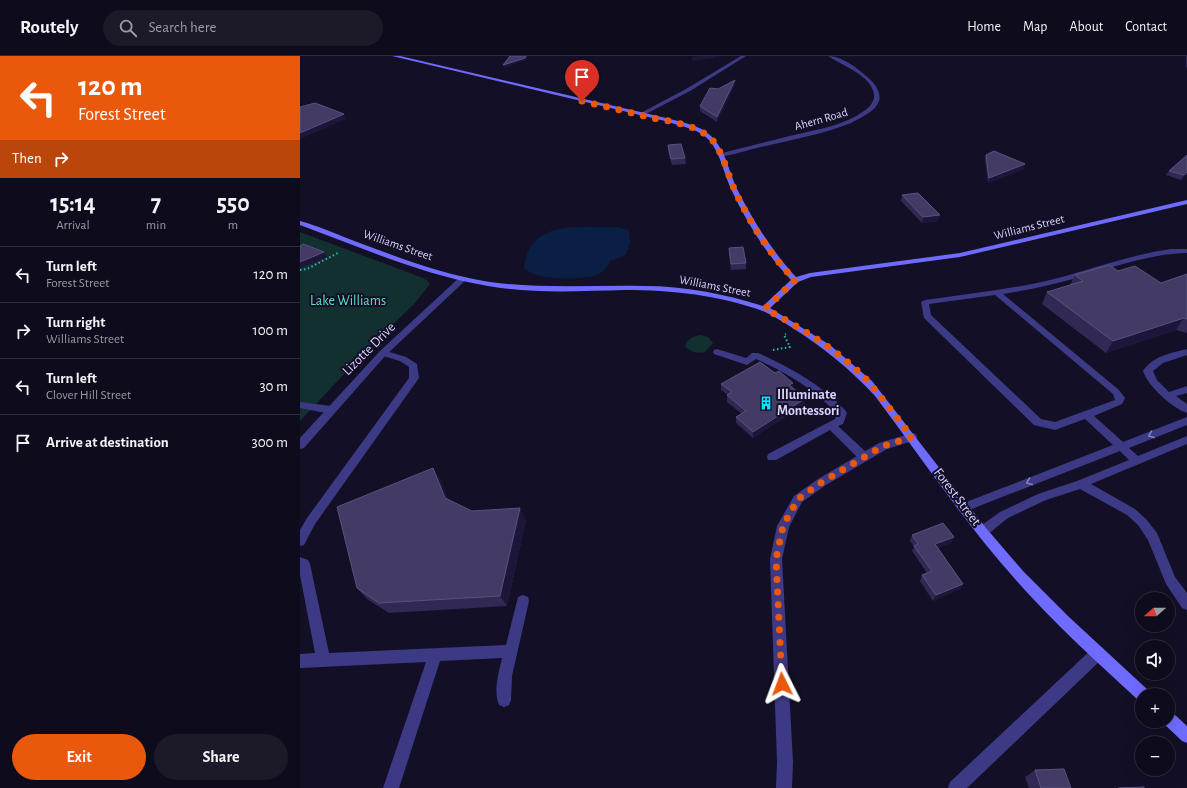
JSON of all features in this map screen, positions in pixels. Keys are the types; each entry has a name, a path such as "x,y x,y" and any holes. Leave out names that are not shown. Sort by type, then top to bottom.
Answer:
{"street":[{"path":"394,56 676,123 702,133 711,139 720,155 736,193 765,244 776,260 795,280"},
{"path":"640,115 688,90 744,56"},
{"name":"Ahern Road","path":"720,155 838,126 853,120 873,108 878,95 871,82 845,63 830,56"},
{"name":"Williams Street","path":"300,223 417,266 490,284 518,286 644,288 687,291 765,309 795,280 836,271 960,255 1187,202"},
{"path":"997,292 1116,392 1120,398 1119,402 1114,405 1055,426 1038,422 927,316 925,302 997,292 1062,280 1151,254 1173,250 1187,251"},
{"name":"Lizotte Drive","path":"300,445 383,353 464,278"},
{"name":"Forest Street","path":"765,309 821,342 855,369 878,394 912,437 983,531 1037,594 1136,688"},
{"path":"717,352 747,362 755,355 760,357 804,379 827,396 842,413 839,421 772,457"},
{"path":"1187,352 1159,361 1150,366 1148,371 1149,378 1187,408"},
{"path":"300,541 311,521 414,378 414,366 403,359 383,353"},
{"path":"1170,396 1187,389"},
{"path":"300,405 331,410"},
{"path":"1087,415 1136,460"},
{"path":"964,506 1187,422"},
{"path":"831,425 864,457"},
{"path":"784,788 786,762 776,559 783,526 798,499 822,482 883,446 912,437"},
{"path":"983,531 1004,515 1042,497 1081,484 1187,440"},
{"path":"1081,484 1131,512 1142,522 1153,537 1170,580 1187,604"},
{"path":"300,562 304,564 323,660"},
{"path":"504,700 505,676 522,601"},
{"path":"300,660 510,652"},
{"path":"956,788 1098,653"},
{"path":"391,788 435,655"},
{"path":"1175,725 1187,736"}],"path":[{"path":"300,270 307,269 338,253"},
{"path":"760,357 768,351 790,347 784,335 786,334"}],"green space":[{"name":"Lake Williams","path":"300,232 426,279 430,284 414,304 361,356 300,421"},
{"path":"701,335 708,337 713,343 705,352 694,352 685,346 691,338"}],"water":[{"path":"573,227 617,227 629,230 630,243 626,255 610,261 605,269 597,275 581,278 548,277 530,272 524,268 528,252 536,241 546,233"}],"building":[{"path":"510,56 526,56 525,58 503,65"},
{"path":"735,80 717,117 700,106 710,88 718,89"},
{"path":"315,103 344,114 300,133 300,107"},
{"path":"681,144 685,158 671,159 668,145"},
{"path":"994,151 1025,164 989,178 986,155"},
{"path":"1187,155 1187,172 1184,175 1169,171"},
{"path":"918,193 940,215 923,217 902,195"},
{"path":"303,244 324,252 300,262 300,246"},
{"path":"743,247 746,263 731,264 729,248"},
{"path":"1109,265 1118,271 1135,266 1161,283 1187,274 1187,319 1184,318 1113,341 1047,292 1083,281 1075,275"},
{"name":"Illuminate Montessori","path":"760,362 775,373 779,371 793,383 789,385 806,398 753,432 736,417 746,411 727,395 732,392 721,384"},
{"path":"433,468 445,498 472,511 520,508 500,596 379,603 357,588 337,507"},
{"path":"943,523 954,537 935,544 963,584 936,595 922,575 932,571 914,546 918,544 912,535"},
{"path":"1064,769 1071,788 1041,788 1035,770"},
{"path":"1144,787 1144,788 1118,788"}],"place":[{"name":"Illuminate Montessori","path":"766,403"}],"route":[{"path":"582,101 676,123 707,135 711,139 718,151 736,193 765,244 776,260 795,280 774,298 765,309 781,317 821,342 855,369 878,394 912,437 883,446 822,482 798,499 783,526 776,559 782,684"}]}
